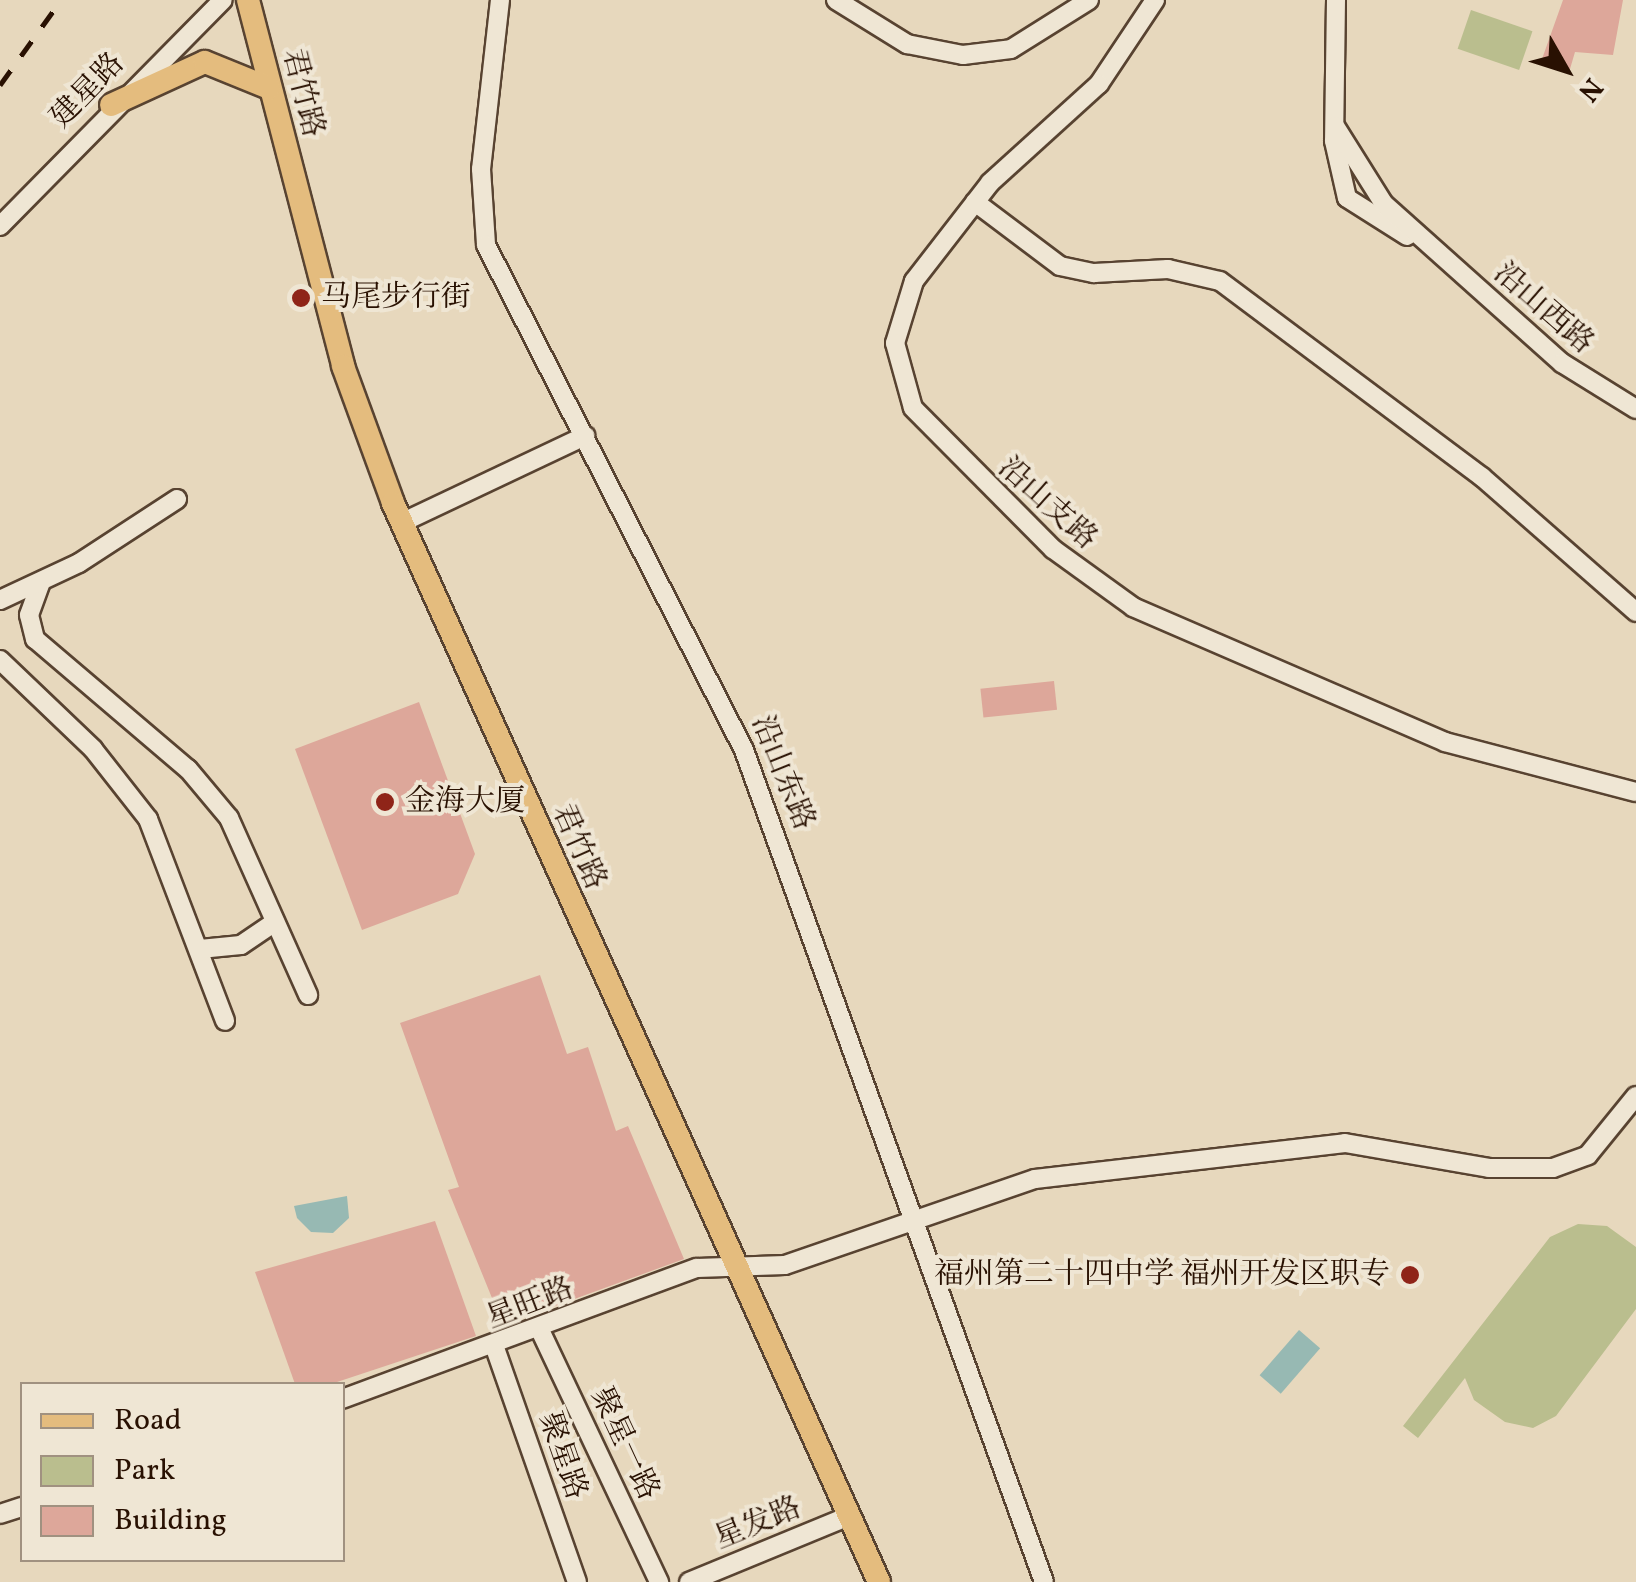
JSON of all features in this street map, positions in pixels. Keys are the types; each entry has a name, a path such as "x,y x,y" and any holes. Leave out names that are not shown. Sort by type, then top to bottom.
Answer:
{"main road":[{"name":"君竹路","path":"248,0 343,366 400,523 880,1582"},
{"path":"110,106 205,62 269,88"}],"street":[{"name":"建星路","path":"0,226 110,106 223,0"},
{"name":"沿山东路","path":"500,0 482,169 484,236 744,750 916,1217 1044,1582"},
{"path":"836,0 907,44 976,55 1035,37 1088,0"},
{"name":"沿山支路","path":"1155,0 1099,84 975,202 904,300 896,364 913,408 940,444 1053,549 1158,620 1414,730 1636,792"},
{"path":"1336,0 1336,126 1348,198 1359,212 1372,210 1376,195"},
{"name":"沿山西路","path":"1336,126 1376,195 1466,280 1585,381 1636,409"},
{"path":"975,202 1060,266 1094,273 1168,269 1220,280 1482,477 1636,612"},
{"name":"沿山西路","path":"1359,212 1392,225 1466,280"},
{"path":"400,523 584,436"},
{"path":"0,600 41,582 177,500"},
{"path":"41,582 29,615 38,643 188,770 228,818 308,995"},
{"path":"0,660 125,786 176,877 225,1021"},
{"path":"200,949 242,944 275,922"},
{"path":"737,1264 785,1266 916,1217 1074,1171 1345,1143 1489,1168 1553,1168 1588,1155 1636,1096"},
{"name":"星旺路","path":"345,1398 495,1348 697,1268 737,1264"},
{"name":"聚星一路","path":"540,1330 659,1582"},
{"name":"聚星路","path":"495,1348 577,1582"},
{"name":"星发路","path":"689,1582 849,1516"}],"green space":[{"path":"1471,10 1532,31 1519,70 1458,49"},
{"path":"1578,1224 1607,1226 1636,1247 1636,1309 1556,1416 1533,1428 1505,1422 1474,1400 1465,1378 1418,1438 1403,1426 1550,1237"}],"water":[{"path":"347,1196 349,1218 333,1233 311,1232 297,1218 294,1206"},
{"path":"1299,1330 1320,1348 1281,1394 1260,1375"}],"building":[{"path":"1563,0 1623,0 1613,55 1575,52 1570,69 1542,59"},
{"path":"1054,681 1057,710 983,718 980,689"},
{"name":"金海大厦","path":"419,702 475,854 458,894 362,930 295,749"},
{"path":"540,975 567,1054 588,1047 616,1131 628,1126 684,1259 503,1325 448,1190 459,1187 400,1023"},
{"path":"435,1221 476,1336 337,1382 294,1382 255,1272"}],"railway":[{"path":"0,85 61,0"}],"place":[{"name":"马尾步行街","path":"301,298"},
{"name":"金海大厦","path":"385,802"},
{"name":"福州第二十四中学 福州开发区职专","path":"1410,1275"}]}
